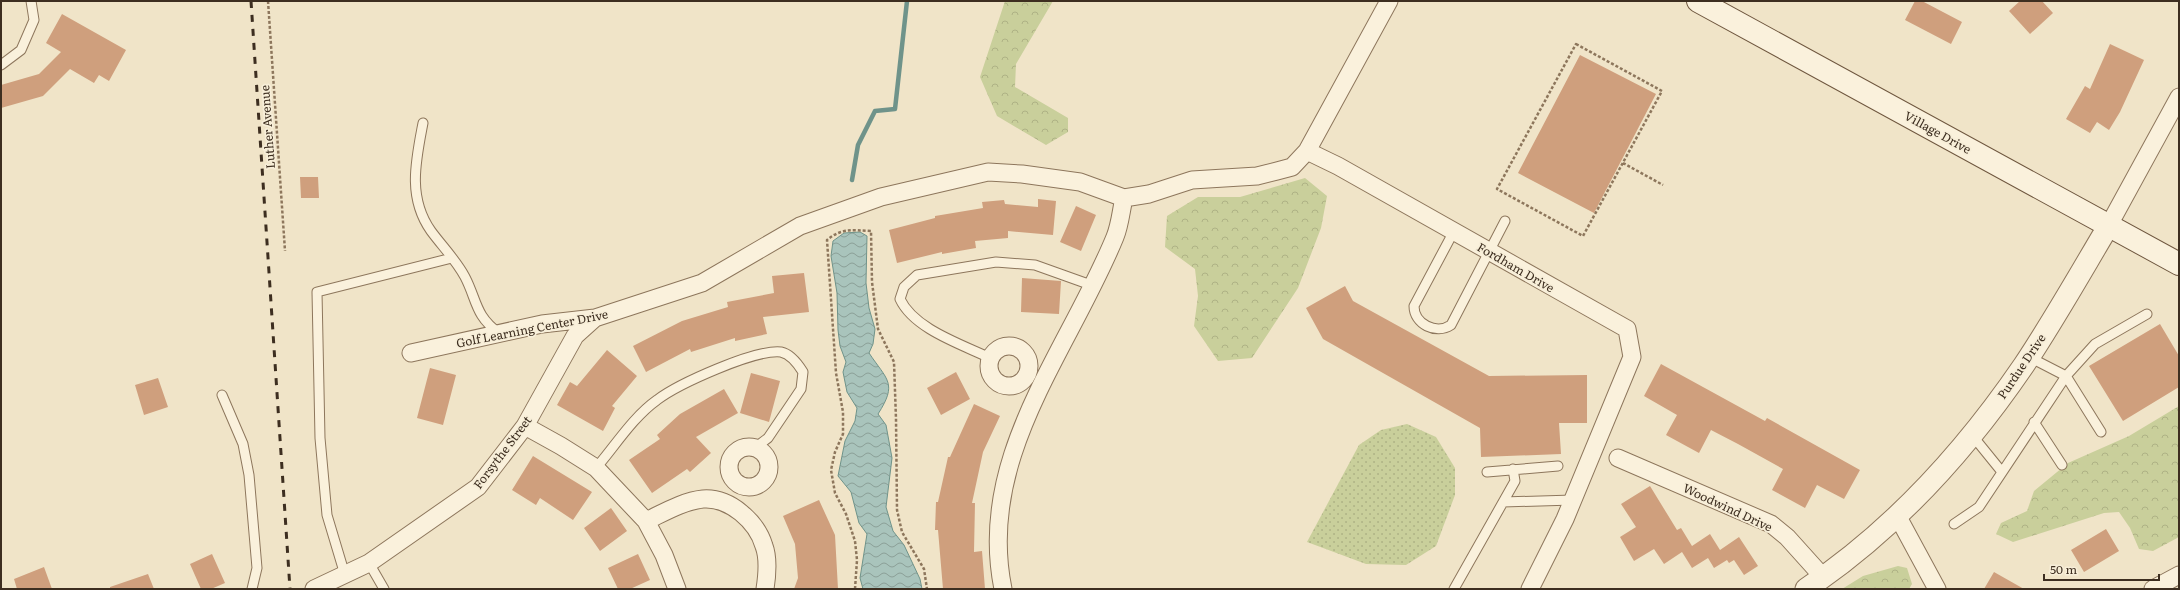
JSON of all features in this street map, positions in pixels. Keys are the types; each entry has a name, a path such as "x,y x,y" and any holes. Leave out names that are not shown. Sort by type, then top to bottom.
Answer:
{"main road":[{"name":"Village Drive","path":"1698,1 2179,264"}],"street":[{"path":"1307,151 1389,1"},
{"name":"Purdue Drive","path":"1806,589 1862,548 1898,517 1933,481 1972,435 2029,356 2109,225 2179,97"},
{"name":"Golf Learning Center Drive","path":"411,353 542,324 595,318 702,283 800,226 881,197 988,172 1022,174 1080,182 1124,198 1149,194 1192,180 1257,176 1277,171 1292,167 1307,151"},
{"name":"Fordham Drive","path":"1307,151 1338,166 1627,329 1632,357 1573,500 1530,589"},
{"path":"1003,589 1001,576 1000,538 1001,496 1010,459 1042,383 1115,236 1124,198"},
{"name":"Forsythe Street","path":"314,589 369,563 478,487 524,426 575,336 595,318"},
{"path":"1002,347 1016,347 1026,356 1029,362 1026,377 1015,386 1001,385 992,378 989,372 990,358 996,350 1002,347"},
{"path":"1026,377 1042,383"},
{"path":"524,426 561,446 596,468 646,521 664,555 677,589"},
{"path":"756,447 767,456 769,462 768,476 757,486 750,487 739,484 730,474 731,458 740,448 756,447"},
{"name":"Woodwind Drive","path":"1618,458 1771,524 1788,537 1824,577"},
{"path":"730,506 739,484"},
{"path":"646,521 679,505 704,499 730,506 738,510 754,526 765,547 767,577 765,589"},
{"path":"1898,517 1937,589"},
{"path":"2153,589 2179,575"}],"lane":[{"path":"1,65 21,50 34,20 30,1"},
{"path":"423,122 415,162 416,201 430,230 466,278 476,307 490,327 499,333"},
{"path":"1454,231 1414,306 1414,314 1418,320 1438,330 1444,329 1451,325 1506,222"},
{"path":"345,575 327,515 320,438 317,292 452,258"},
{"path":"990,358 918,323 905,310 900,299 904,287 917,276 996,262 1036,265 1092,285"},
{"path":"1954,524 1979,507 2034,422 2066,376 2095,344 2147,314"},
{"path":"596,468 640,416 656,400 674,388 738,361 763,353 782,352 796,361 803,372 800,389 768,438 756,447"},
{"path":"2029,356 2066,376 2101,432"},
{"path":"222,396 243,444 249,475 256,568 252,589"},
{"path":"2034,422 2062,465"},
{"path":"1972,435 2002,472"},
{"path":"1487,472 1558,466"},
{"path":"1454,589 1515,481 1513,469"},
{"path":"1503,502 1573,500"},
{"path":"369,563 384,589"}],"path":[{"name":"Luther Avenue","path":"268,1 285,251"},
{"path":"1576,44 1662,91 1623,163 1583,236 1497,189 1576,44"},
{"path":"1623,163 1663,185"},
{"path":"855,589 857,560 855,541 846,514 835,493 831,470 835,452 842,434 843,412 835,366 826,240 834,234 847,230 871,231 872,282 878,329 894,362 897,510 902,532 924,569 927,589"}],"green space":[{"path":"1005,1 1053,1 1016,64 1015,87 1068,118 1068,132 1046,145 997,116 980,77"},
{"path":"1305,178 1327,196 1321,228 1298,288 1252,358 1218,361 1194,326 1198,296 1195,269 1165,247 1167,216 1198,197 1240,197"},
{"path":"2179,406 2179,537 2153,551 2139,549 2130,528 2119,512 2104,513 2013,542 1996,534 2001,523 2027,511 2034,491 2068,463 2129,436"},
{"path":"1407,424 1436,437 1455,468 1455,495 1436,546 1406,565 1366,564 1307,542 1359,445 1381,430"},
{"path":"1898,566 1907,568 1912,584 1909,589 1842,589 1863,576"}],"water":[{"path":"860,232 867,236 866,283 869,308 875,329 873,344 869,353 885,376 889,388 888,395 878,414 886,425 892,458 886,507 893,531 904,545 920,579 922,589 863,589 860,578 867,534 859,523 851,492 838,476 845,441 855,421 857,408 847,392 843,372 846,362 840,346 837,293 831,256 833,241 844,233"}],"building":[{"path":"1915,1 1922,1 1962,22 1951,44 1905,20"},
{"path":"2020,1 2042,1 2053,13 2030,34 2009,11"},
{"path":"62,14 126,50 109,81 99,75 94,83 70,69 43,96 1,108 1,85 39,74 61,52 46,43"},
{"path":"2110,44 2144,60 2120,112 2109,130 2097,122 2090,133 2066,119 2085,86 2090,89"},
{"path":"1580,55 1656,94 1594,213 1518,173"},
{"path":"300,177 318,177 319,198 301,198"},
{"path":"1038,199 1056,201 1053,235 1008,231 1008,238 975,241 976,248 942,254 942,252 897,263 889,230 935,218 935,216 983,208 982,202 1004,200 1005,204 1038,207"},
{"path":"1076,206 1096,215 1081,251 1060,242"},
{"path":"804,273 809,312 763,317 767,334 735,341 735,338 691,352 690,349 646,372 633,346 682,321 728,307 727,302 774,293 772,276"},
{"path":"1022,278 1061,281 1059,314 1021,312"},
{"path":"1345,286 1353,301 1489,376 1587,375 1587,423 1559,423 1561,454 1481,457 1480,428 1323,339 1306,308"},
{"path":"2160,324 2179,356 2179,387 2123,421 2089,366"},
{"path":"607,350 637,376 612,406 615,408 603,431 557,405 570,382 577,386"},
{"path":"1661,364 1765,421 1767,418 1860,470 1844,499 1817,485 1805,508 1772,490 1783,469 1738,444 1711,430 1699,453 1666,435 1677,415 1644,396"},
{"path":"430,368 456,375 443,425 417,418"},
{"path":"956,372 970,399 941,415 927,388"},
{"path":"751,373 780,381 769,422 740,413"},
{"path":"158,378 168,407 144,415 135,385"},
{"path":"724,389 738,413 696,437 711,453 690,472 687,469 652,493 629,460 660,439 657,435 680,414"},
{"path":"974,404 1000,416 983,452 972,503 975,503 974,552 982,551 985,589 943,589 938,530 935,530 936,502 938,502 948,457 950,457"},
{"path":"533,456 592,492 573,520 540,498 536,505 512,490"},
{"path":"1650,486 1677,530 1681,528 1692,546 1710,534 1720,550 1739,537 1758,566 1744,575 1734,560 1729,563 1727,560 1714,568 1708,558 1692,568 1682,552 1664,564 1654,549 1634,561 1620,537 1636,527 1621,504"},
{"path":"819,500 835,535 838,589 794,589 798,578 795,544 783,516"},
{"path":"611,508 627,531 600,551 584,528"},
{"path":"2106,529 2119,551 2084,572 2071,550"},
{"path":"212,554 225,583 211,589 201,589 190,564"},
{"path":"638,554 650,580 630,589 618,589 608,568"},
{"path":"44,567 52,589 17,589 14,579"},
{"path":"1994,572 2024,589 1984,589"},
{"path":"148,574 154,589 110,589 110,587"}],"waterway":[{"path":"852,180 858,145 875,111 895,109 907,1"}],"railway":[{"path":"251,1 290,589"}]}
